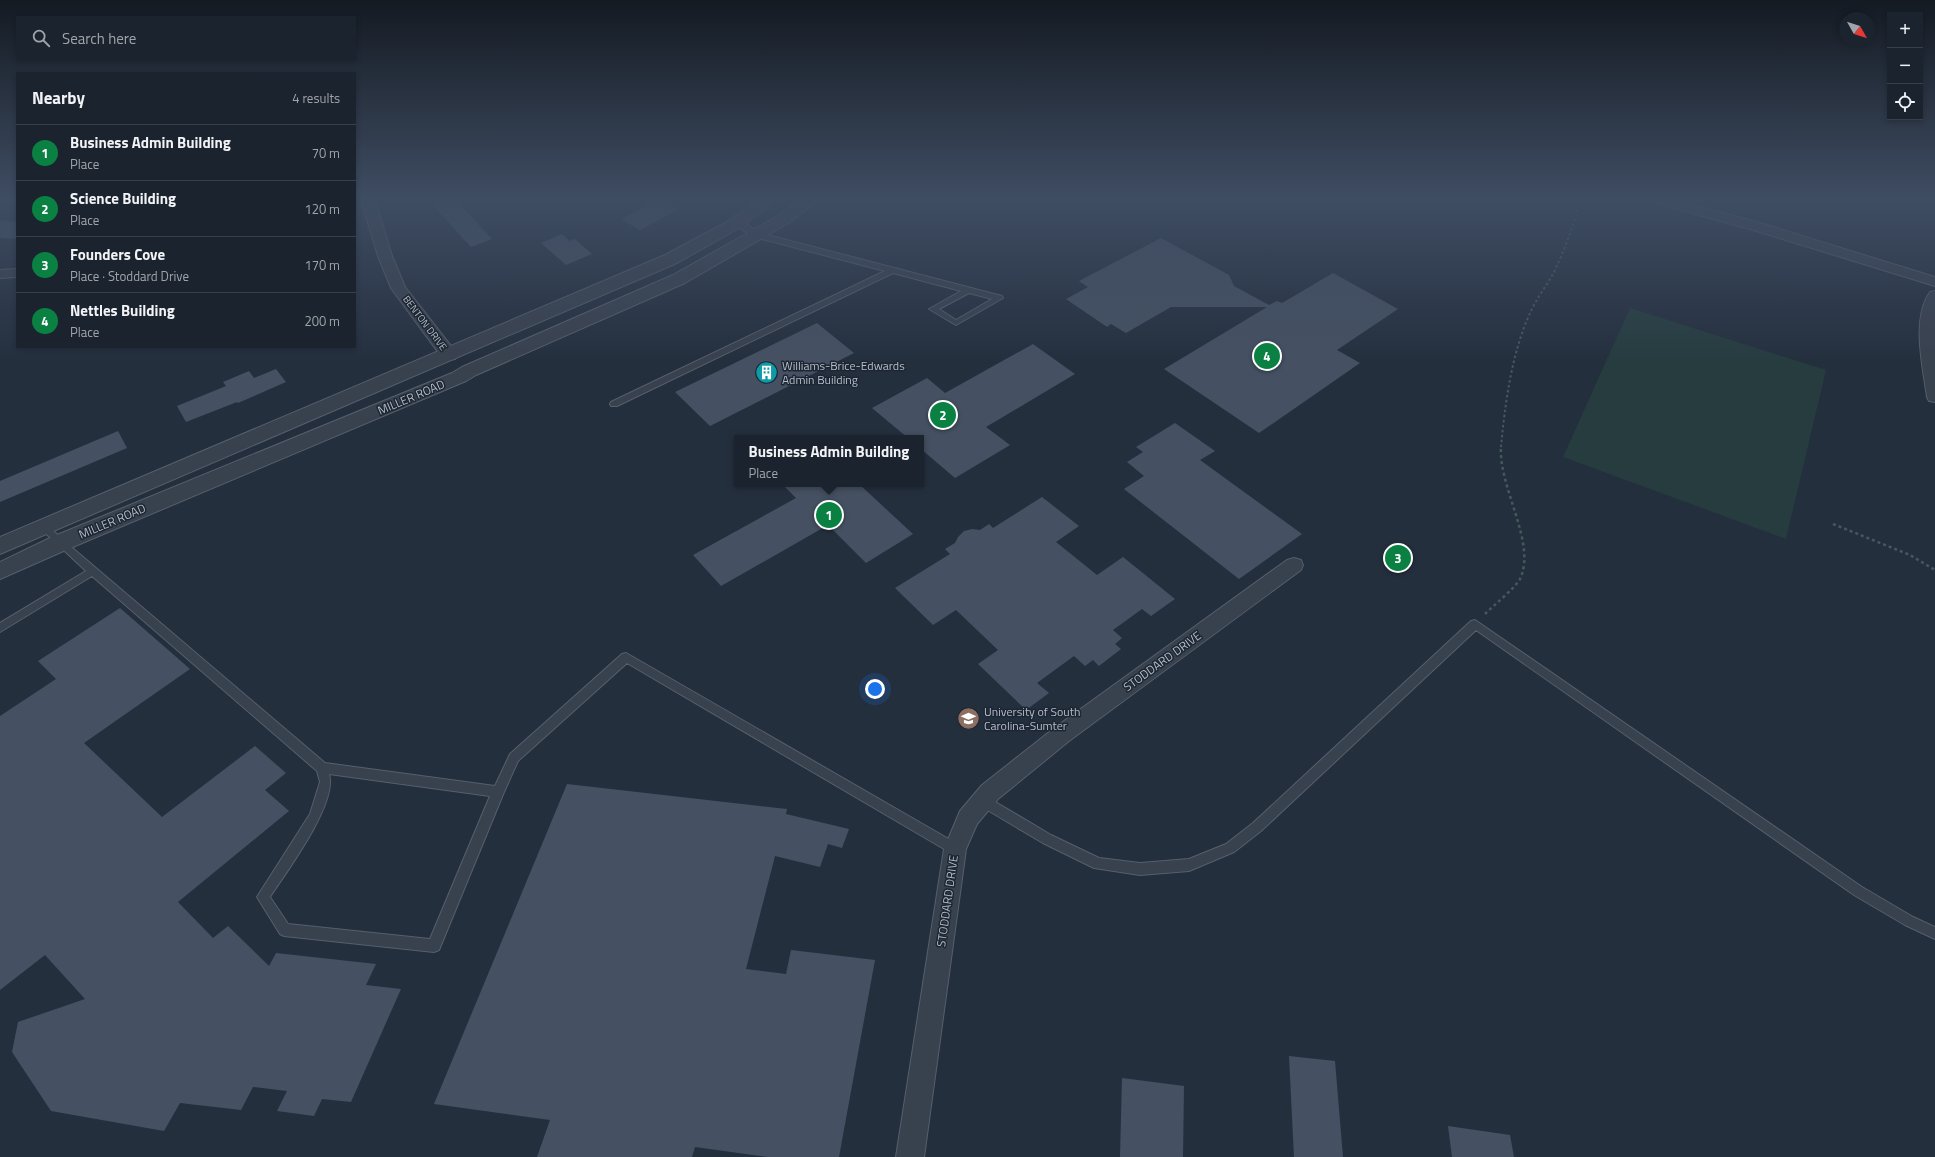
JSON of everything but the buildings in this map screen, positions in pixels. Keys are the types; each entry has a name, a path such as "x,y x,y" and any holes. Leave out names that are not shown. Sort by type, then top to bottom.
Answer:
{"street":[{"name":"BENTON DRIVE","path":"384,254 398,288 449,355"},
{"name":"MILLER ROAD","path":"0,546 43,526 449,355 671,260 681,254"},
{"name":"MILLER ROAD","path":"0,571 60,543 459,377 469,371 679,279 723,254"},
{"path":"1845,254 1935,282"},
{"path":"0,274 16,273"},
{"path":"1935,295 1928,315 1928,350 1935,396"},
{"name":"STODDARD DRIVE","path":"910,1157 955,849 968,818 990,792 1061,735 1294,565"}],"lane":[{"path":"828,254 891,271 968,290 999,298 956,323 933,309 968,290"},
{"path":"614,404 891,271"},
{"path":"43,526 60,543 322,768 498,792"},
{"path":"0,628 93,571"},
{"path":"983,801 1047,840 1098,864 1140,868 1189,865 1230,848 1257,827 1475,624 1858,891 1909,922 1935,933"},
{"path":"322,768 326,782 315,816 263,897 284,930 338,937 434,946 498,792 514,758 626,657 955,849"}],"path":[{"path":"1475,624 1510,590 1523,571 1525,555 1520,531 1505,482 1501,451 1504,415 1519,341 1530,310 1553,273 1562,254"},
{"path":"1833,524 1910,555 1935,570"}],"green space":[{"path":"1630,308 1826,370 1786,539 1563,457"}],"place":[{"name":"Nettles Building","path":"1267,356"},
{"name":"Williams-Brice-Edwards Admin Building","path":"767,372"},
{"name":"Science Building","path":"943,415"},
{"name":"Business Admin Building","path":"829,515"},
{"name":"Founders Cove","path":"1398,558"},
{"name":"University of South Carolina-Sumter","path":"968,718"}]}
